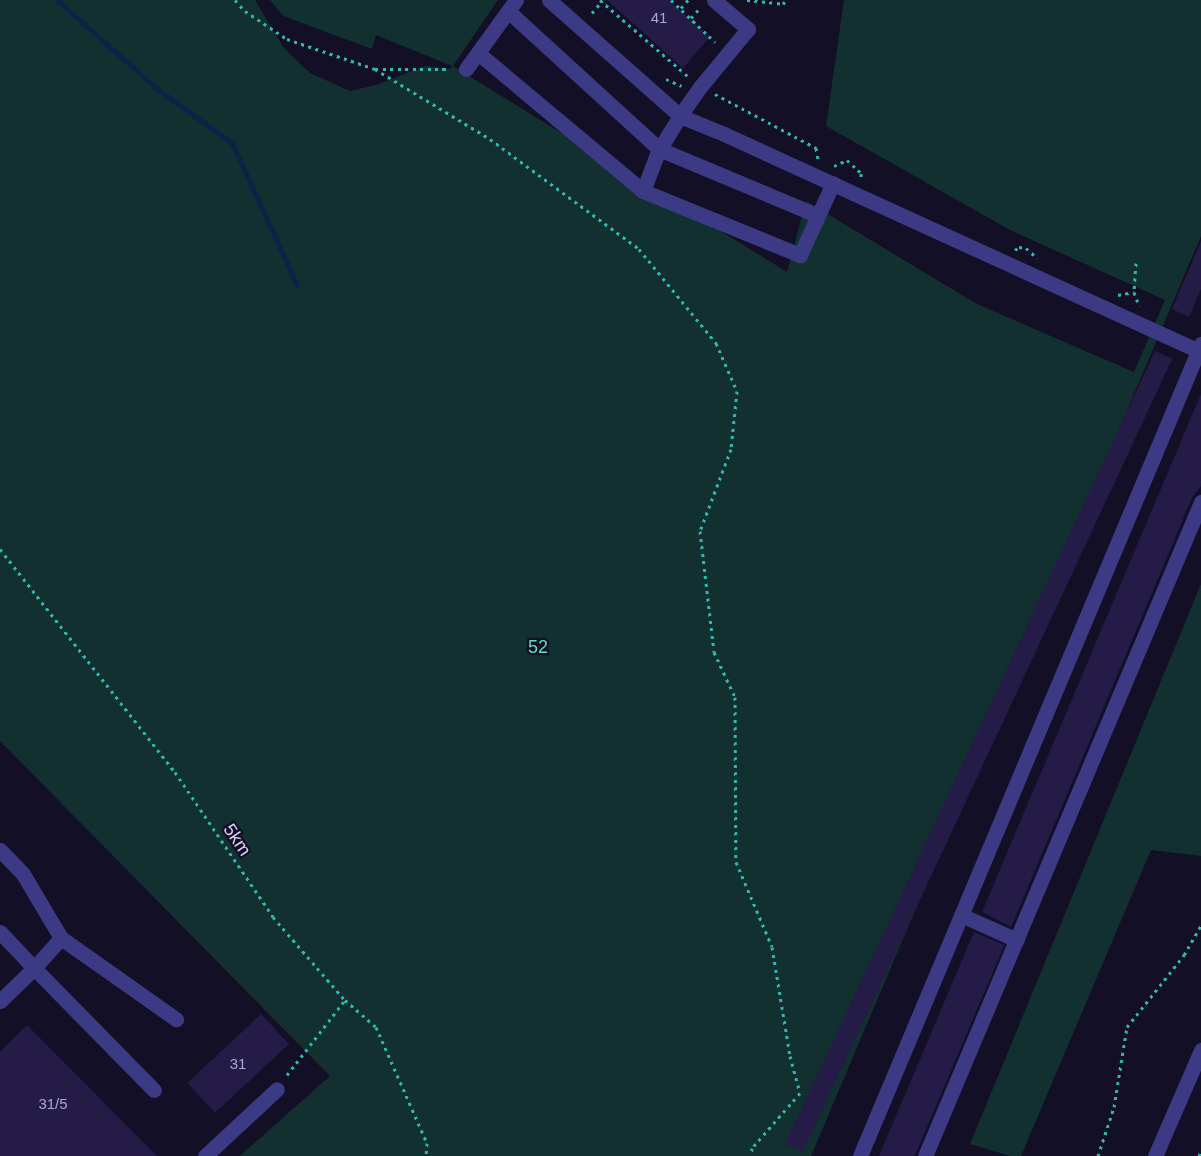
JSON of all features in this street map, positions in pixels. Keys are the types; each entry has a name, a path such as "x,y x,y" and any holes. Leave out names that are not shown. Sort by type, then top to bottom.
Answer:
{"street":[{"path":"549,0 680,116 832,176 1200,349 860,1156"},
{"path":"643,191 659,149 697,84 748,29 714,0"},
{"path":"466,69 512,5 659,149 817,214"},
{"path":"478,53 643,191 800,255 832,176"},
{"path":"925,1156 1201,502"},
{"path":"0,850 23,874 60,938 176,1019"},
{"path":"961,915 1017,940"},
{"path":"0,932 154,1090"},
{"path":"0,1001 34,968 60,938"},
{"path":"1155,1156 1201,1050"},
{"path":"205,1156 277,1089"}],"path":[{"path":"235,0 244,11 287,39 375,69 490,140 639,249 716,343 737,391 731,449 700,531 714,652 735,698 736,862 772,947 790,1056 800,1093 752,1148 751,1156"},
{"path":"672,0 717,40"},
{"path":"681,8 688,0"},
{"path":"747,0 784,2"},
{"path":"779,0 784,2"},
{"path":"592,14 601,1 697,84 816,148 819,165"},
{"path":"584,7 600,21"},
{"path":"375,69 466,69"},
{"path":"658,73 678,86 697,84"},
{"path":"832,176 848,160 855,164 861,173 861,188"},
{"path":"1136,262 1134,292 1140,308"},
{"name":"5km","path":"0,549 176,772 273,917 345,1000 375,1027 427,1143 426,1156"},
{"path":"1098,1156 1114,1107 1127,1027 1184,955 1201,925"},
{"path":"277,1089 345,1000"},
{"path":"1199,1156 1201,1150"}],"green space":[{"name":"52","path":"0,0 255,0 284,48 310,73 350,91 379,84 425,66 450,69 452,66 376,35 372,49 283,16 270,0 498,0 453,66 787,272 806,201 977,304 1134,372 1165,300 1010,230 826,126 844,0 1201,0 1201,236 811,1156 240,1156 330,1076 0,741"},
{"path":"1201,584 1201,856 1151,850 1021,1156 1010,1156 970,1144"}],"building":[{"path":"607,0 669,0 710,37 683,68"},
{"path":"1201,241 1201,289 1189,317 1172,309"},
{"path":"1155,351 1172,359 802,1152 785,1144"},
{"path":"1201,394 1201,486 1192,498 1011,927 982,912"},
{"path":"974,932 1004,945 915,1156 879,1156"},
{"path":"261,1014 289,1044 215,1113 187,1083"},
{"path":"27,1025 157,1156 0,1156 0,1052"}],"waterway":[{"path":"57,0 156,88 232,143 297,285"}]}
